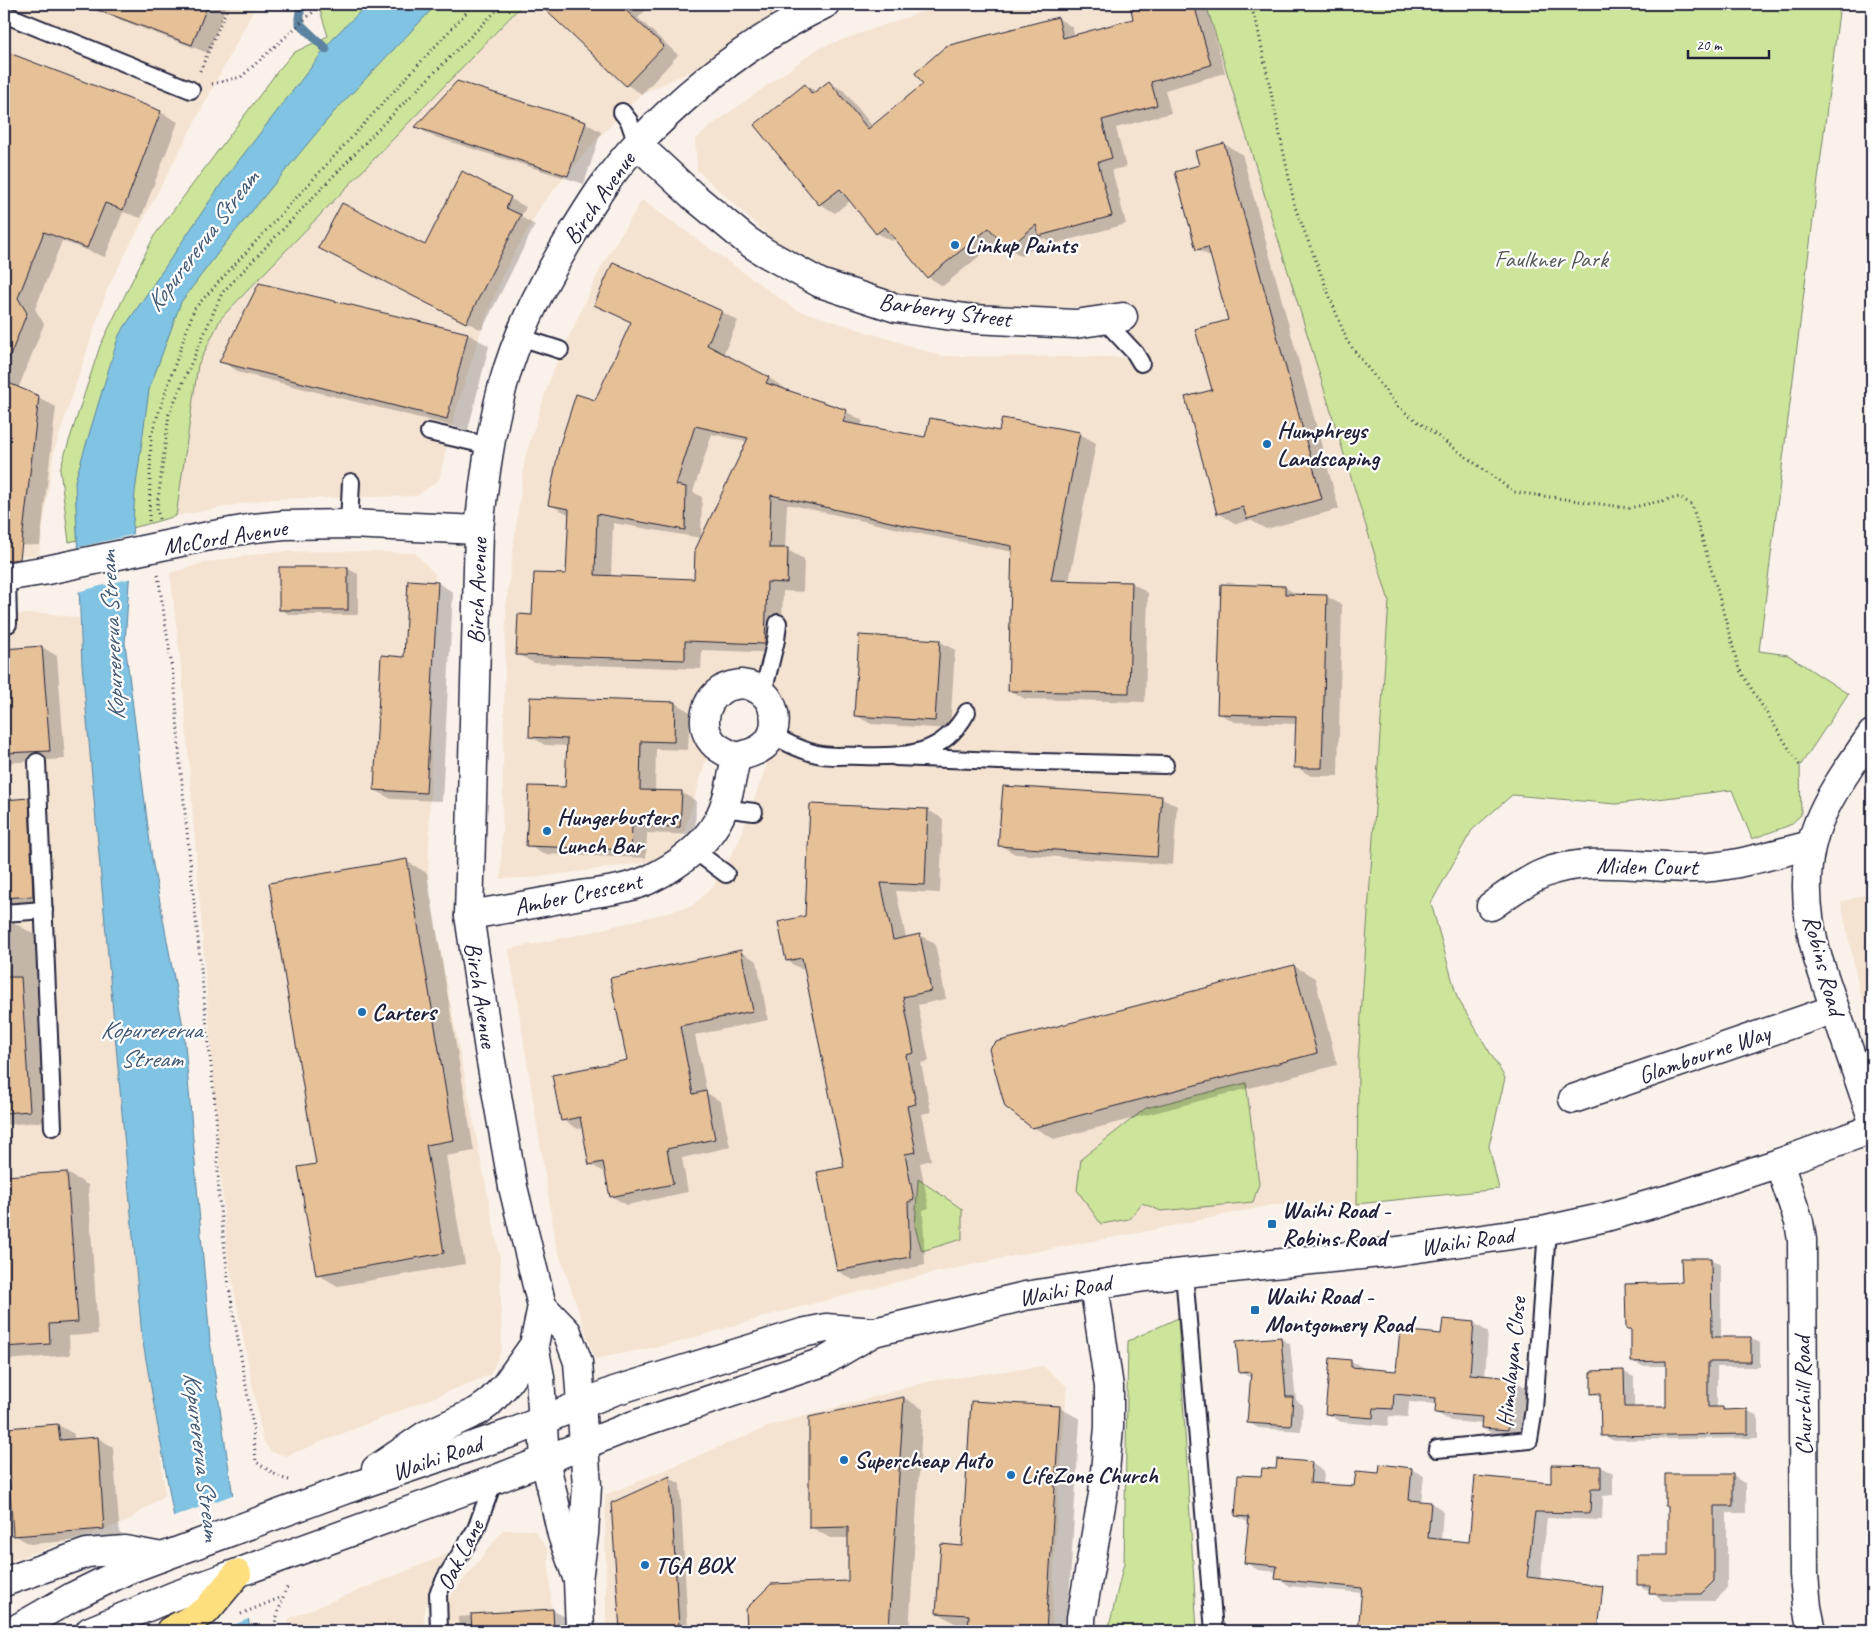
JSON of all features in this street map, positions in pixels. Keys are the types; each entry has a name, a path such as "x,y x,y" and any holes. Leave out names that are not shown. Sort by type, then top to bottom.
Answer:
{"highway":[{"path":"177,1627 206,1611 236,1574"}],"street":[{"name":"Birch Avenue","path":"544,1439 540,1377 534,1345 542,1306 513,1187 489,1050 469,915 479,530 485,471 503,386 520,337 531,309 553,266 588,207 638,144 711,77 777,30 825,4"},
{"name":"Barberry Street","path":"638,144 692,195 746,240 820,283 896,308 973,320 1075,324 1114,319"},
{"name":"McCord Avenue","path":"5,577 214,535 284,525 349,524 479,530"},
{"path":"742,684 753,687 763,693 775,713 772,735 765,745 755,752 736,757 722,750 713,743 706,727 706,710 711,699 720,691 730,686 742,684"},
{"name":"Robins Road","path":"1872,734 1839,783 1823,813 1811,845 1806,897 1812,938 1834,1009 1872,1118"},
{"name":"Amber Crescent","path":"469,915 582,896 646,881 672,867 694,850 710,833 723,808 736,757"},
{"name":"Miden Court","path":"1491,906 1528,880 1561,868 1583,864 1693,868 1718,866 1811,845"},
{"name":"Glambourne Way","path":"1573,1099 1834,1009"},
{"name":"Waihi Road","path":"90,1631 174,1596 494,1480 544,1439 582,1425 634,1425 823,1362 874,1332 1016,1298 1094,1285 1184,1273 1390,1252 1548,1230 1606,1217 1779,1163 1872,1129"},
{"name":"Churchill Road","path":"1779,1163 1799,1222 1802,1240 1804,1575 1807,1607 1812,1631"},
{"path":"1081,1631 1103,1494 1109,1427 1109,1387 1094,1285"},
{"path":"542,1306 567,1332 578,1362 587,1486 584,1534 578,1580 580,1631"},
{"name":"Waihi Road","path":"13,1631 74,1596 128,1570 344,1490 514,1432 544,1439 582,1425 617,1390 802,1333 826,1328 874,1332"},
{"path":"344,1490 426,1435 478,1411 488,1404 505,1386 534,1345"},
{"path":"544,1439 562,1534 578,1580"},
{"path":"4,1582 87,1553 125,1550 162,1557"}],"lane":[{"path":"4,14 191,90"},
{"path":"622,112 638,144"},
{"path":"1114,319 1141,363"},
{"path":"520,337 560,350"},
{"path":"429,432 490,446"},
{"path":"349,524 351,482"},
{"path":"5,577 8,624"},
{"path":"763,693 776,640 778,623"},
{"path":"896,757 931,748 943,741 960,725 968,712"},
{"path":"772,735 793,746 822,755 1165,764"},
{"path":"37,762 53,1127"},
{"path":"723,808 754,812"},
{"path":"694,850 726,874"},
{"path":"4,913 44,910"},
{"name":"Himalayan Close","path":"1437,1449 1529,1440 1534,1409 1548,1230"},
{"path":"1184,1273 1214,1631"},
{"name":"Oak Lane","path":"439,1631 438,1594 446,1577 476,1529 494,1480"}],"path":[{"path":"191,90 230,4"},
{"path":"191,90 241,76 322,4"},
{"path":"149,526 151,435 194,309 474,4"},
{"path":"159,522 157,508 169,414 222,293 382,125 503,4"},
{"path":"1249,4 1256,20 1295,207 1347,340 1398,407 1514,492 1629,508 1680,497 1692,505 1739,669 1800,766"},
{"path":"158,575 175,688 180,763 216,1115 219,1199 229,1287 252,1420 256,1462 281,1478 295,1481"},
{"path":"272,1631 279,1614 282,1597 306,1549"}],"shaded area":[{"path":"4,4 257,4 108,287 54,451 39,555 4,556"},
{"path":"523,4 808,4 744,33 694,70 641,94 594,143 542,204 503,274 483,325 453,420 439,480 417,496 268,499 176,516 198,365 221,318"},
{"path":"944,4 1206,4 1389,601 1358,1060 1357,1204 1272,1205 1148,1231 1018,1255 925,1275 773,1314 676,1343 595,1359 556,1245 509,949 587,933 692,906 713,887 739,841 782,722 758,691 733,692 714,734 683,836 665,860 540,877 501,879 506,605 525,457 550,378 601,267 642,200 795,309 942,356 1122,357 1133,347 1123,314 1101,307 963,308 865,290 786,252 697,170 695,140 712,125 819,48"},
{"path":"270,552 415,553 435,574 428,887 500,1258 502,1349 490,1375 286,1456 271,1452 263,1440 227,1254 182,674 170,573 203,563"},
{"path":"47,613 79,618 165,1495 126,1522 4,1563 4,615"},
{"path":"1872,892 1872,1024 1859,989 1841,902"},
{"path":"1043,1366 1067,1386 1055,1540 1052,1631 606,1631 605,1495 772,1425 931,1381"},
{"path":"503,1530 534,1530 548,1550 553,1631 444,1631 442,1607"},
{"path":"448,1554 433,1578 424,1615 425,1631 290,1631 288,1619"}],"green space":[{"path":"318,4 523,4 221,318 198,365 176,516 69,542 60,469 100,346 154,236 293,53 328,36"},
{"name":"Faulkner Park","path":"1206,4 1840,4 1759,651 1788,655 1848,694 1800,766 1801,815 1790,825 1752,839 1732,790 1616,804 1512,795 1472,830 1431,903 1457,997 1505,1078 1489,1146 1499,1189 1357,1204 1358,1061 1389,601"},
{"path":"1246,1083 1259,1184 1253,1202 1161,1211 1142,1203 1129,1219 1101,1224 1077,1190 1081,1159 1146,1108"},
{"path":"918,1179 962,1209 962,1239 922,1251 915,1227"},
{"path":"1178,1318 1197,1631 1108,1631 1124,1563 1128,1341"}],"water":[{"name":"Kopurererua Stream","path":"368,4 437,4 333,113 224,245 181,302 149,390 135,492 125,643 152,859 184,1032 210,1341 236,1517 250,1631 194,1631 142,1337 82,664 75,481 119,335 226,177 336,35"}],"pier":[{"path":"136,534 132,578 77,592 75,548"},
{"path":"235,1494 251,1618 218,1631 191,1631 171,1518"}],"building":[{"path":"88,4 208,4 192,45 88,6"},
{"path":"539,4 619,4 664,46 626,86"},
{"path":"1130,4 1194,4 1211,65 1151,82 1157,105 1102,120 1112,158 1098,162 1112,216 1039,236 1036,225 1007,249 989,228 927,278 885,227 876,234 840,189 819,205 754,125 805,84 812,94 829,81 868,129 923,84 915,73 946,46 1058,17 1063,38 1133,19"},
{"path":"4,51 161,111 123,210 105,203 87,248 44,232 18,298 27,313 5,369 4,368"},
{"path":"457,81 586,122 568,176 415,127"},
{"path":"1224,143 1322,499 1247,519 1243,507 1217,514 1185,397 1212,390 1195,329 1228,320 1208,247 1196,250 1175,172 1199,165 1195,151"},
{"path":"462,171 511,197 506,208 521,215 466,323 318,248 342,203 425,245"},
{"path":"613,262 722,311 707,345 769,377 766,383 847,410 843,422 925,437 930,418 999,431 1002,418 1080,432 1051,580 1132,582 1129,693 1008,691 1012,546 908,526 771,495 769,548 788,548 787,583 767,582 765,644 685,641 685,660 516,655 518,614 532,615 534,573 566,574 569,509 548,505 559,447 576,394 595,400 631,322 594,305","holes":["695,426 748,438 695,550 694,579 595,575 597,514 685,530 686,487 676,485"]},
{"path":"259,283 468,333 447,419 219,362"},
{"path":"4,381 39,396 20,559 4,561"},
{"path":"279,567 348,567 348,610 279,610"},
{"path":"408,580 438,582 426,793 374,790 381,655 404,657"},
{"path":"1221,584 1285,586 1285,594 1327,595 1322,768 1294,768 1296,716 1217,714"},
{"path":"859,635 940,640 935,721 854,716"},
{"path":"42,646 50,751 4,753 4,649"},
{"path":"530,697 675,702 674,742 641,741 640,790 682,791 680,827 632,825 631,850 526,846 529,786 565,787 567,739 529,737"},
{"path":"1003,786 1162,796 1157,857 998,846"},
{"path":"29,798 33,896 4,898 4,800"},
{"path":"810,804 928,809 925,885 881,883 893,940 920,934 931,991 903,997 914,1053 906,1055 916,1104 907,1106 916,1152 905,1154 914,1200 908,1202 910,1257 837,1271 817,1172 844,1167 802,958 786,961 778,922 805,916"},
{"name":"Carters","path":"407,859 454,1140 426,1145 444,1253 316,1275 298,1167 316,1164 269,883"},
{"path":"741,950 753,1011 680,1026 693,1094 706,1091 715,1139 667,1149 673,1184 610,1197 603,1162 589,1165 580,1117 561,1121 552,1075 627,1060 610,978"},
{"path":"1294,965 1317,1053 1032,1128 1005,1107 989,1049 996,1042"},
{"path":"4,977 21,977 30,1111 4,1113"},
{"path":"67,1172 78,1322 49,1324 50,1344 4,1347 4,1176"},
{"path":"1681,1258 1711,1258 1712,1337 1751,1337 1751,1362 1708,1362 1708,1407 1723,1407 1723,1410 1748,1409 1748,1434 1601,1436 1600,1393 1591,1394 1591,1371 1624,1370 1625,1407 1666,1407 1666,1361 1631,1362 1631,1329 1626,1329 1625,1284 1682,1282"},
{"path":"1443,1319 1474,1322 1470,1374 1512,1378 1508,1430 1481,1428 1482,1417 1435,1413 1436,1398 1394,1394 1393,1409 1374,1408 1373,1418 1325,1414 1330,1358 1351,1360 1351,1367 1396,1371 1400,1330 1441,1334"},
{"path":"1281,1337 1286,1397 1293,1397 1291,1426 1247,1423 1251,1372 1239,1373 1236,1341"},
{"path":"904,1397 889,1628 846,1631 747,1631 746,1609 771,1584 848,1581 848,1527 809,1528 809,1417"},
{"name":"LifeZone Church","path":"971,1401 1060,1406 1046,1631 968,1631 969,1615 936,1613 941,1544 962,1546"},
{"path":"58,1424 60,1440 98,1437 104,1529 13,1536 6,1428"},
{"path":"1277,1459 1312,1462 1310,1483 1354,1486 1356,1471 1379,1473 1380,1464 1412,1468 1409,1500 1431,1502 1428,1538 1469,1542 1475,1476 1551,1483 1551,1465 1601,1466 1601,1489 1591,1489 1590,1513 1535,1512 1527,1577 1603,1586 1598,1631 1358,1631 1362,1588 1275,1579 1277,1566 1244,1563 1249,1517 1235,1516 1238,1475 1261,1476 1262,1468 1276,1469"},
{"path":"1665,1474 1733,1474 1733,1506 1714,1506 1714,1581 1701,1594 1649,1594 1650,1585 1637,1585 1637,1555 1668,1555 1668,1506 1665,1506"},
{"name":"TGA BOX","path":"670,1476 679,1628 620,1631 611,1503"},
{"path":"553,1609 554,1631 472,1631 471,1614"}],"waterway":[{"path":"300,4 300,24 326,49"}],"place":[{"name":"Linkup Paints","path":"955,245"},
{"name":"Humphreys Landscaping","path":"1267,444"},
{"name":"Hungerbusters Lunch Bar","path":"547,831"},
{"name":"Carters","path":"362,1012"},
{"name":"Waihi Road - Robins Road","path":"1272,1224"},
{"name":"Waihi Road - Montgomery Road","path":"1255,1310"},
{"name":"Supercheap Auto","path":"844,1460"},
{"name":"LifeZone Church","path":"1011,1475"},
{"name":"TGA BOX","path":"645,1565"}]}
